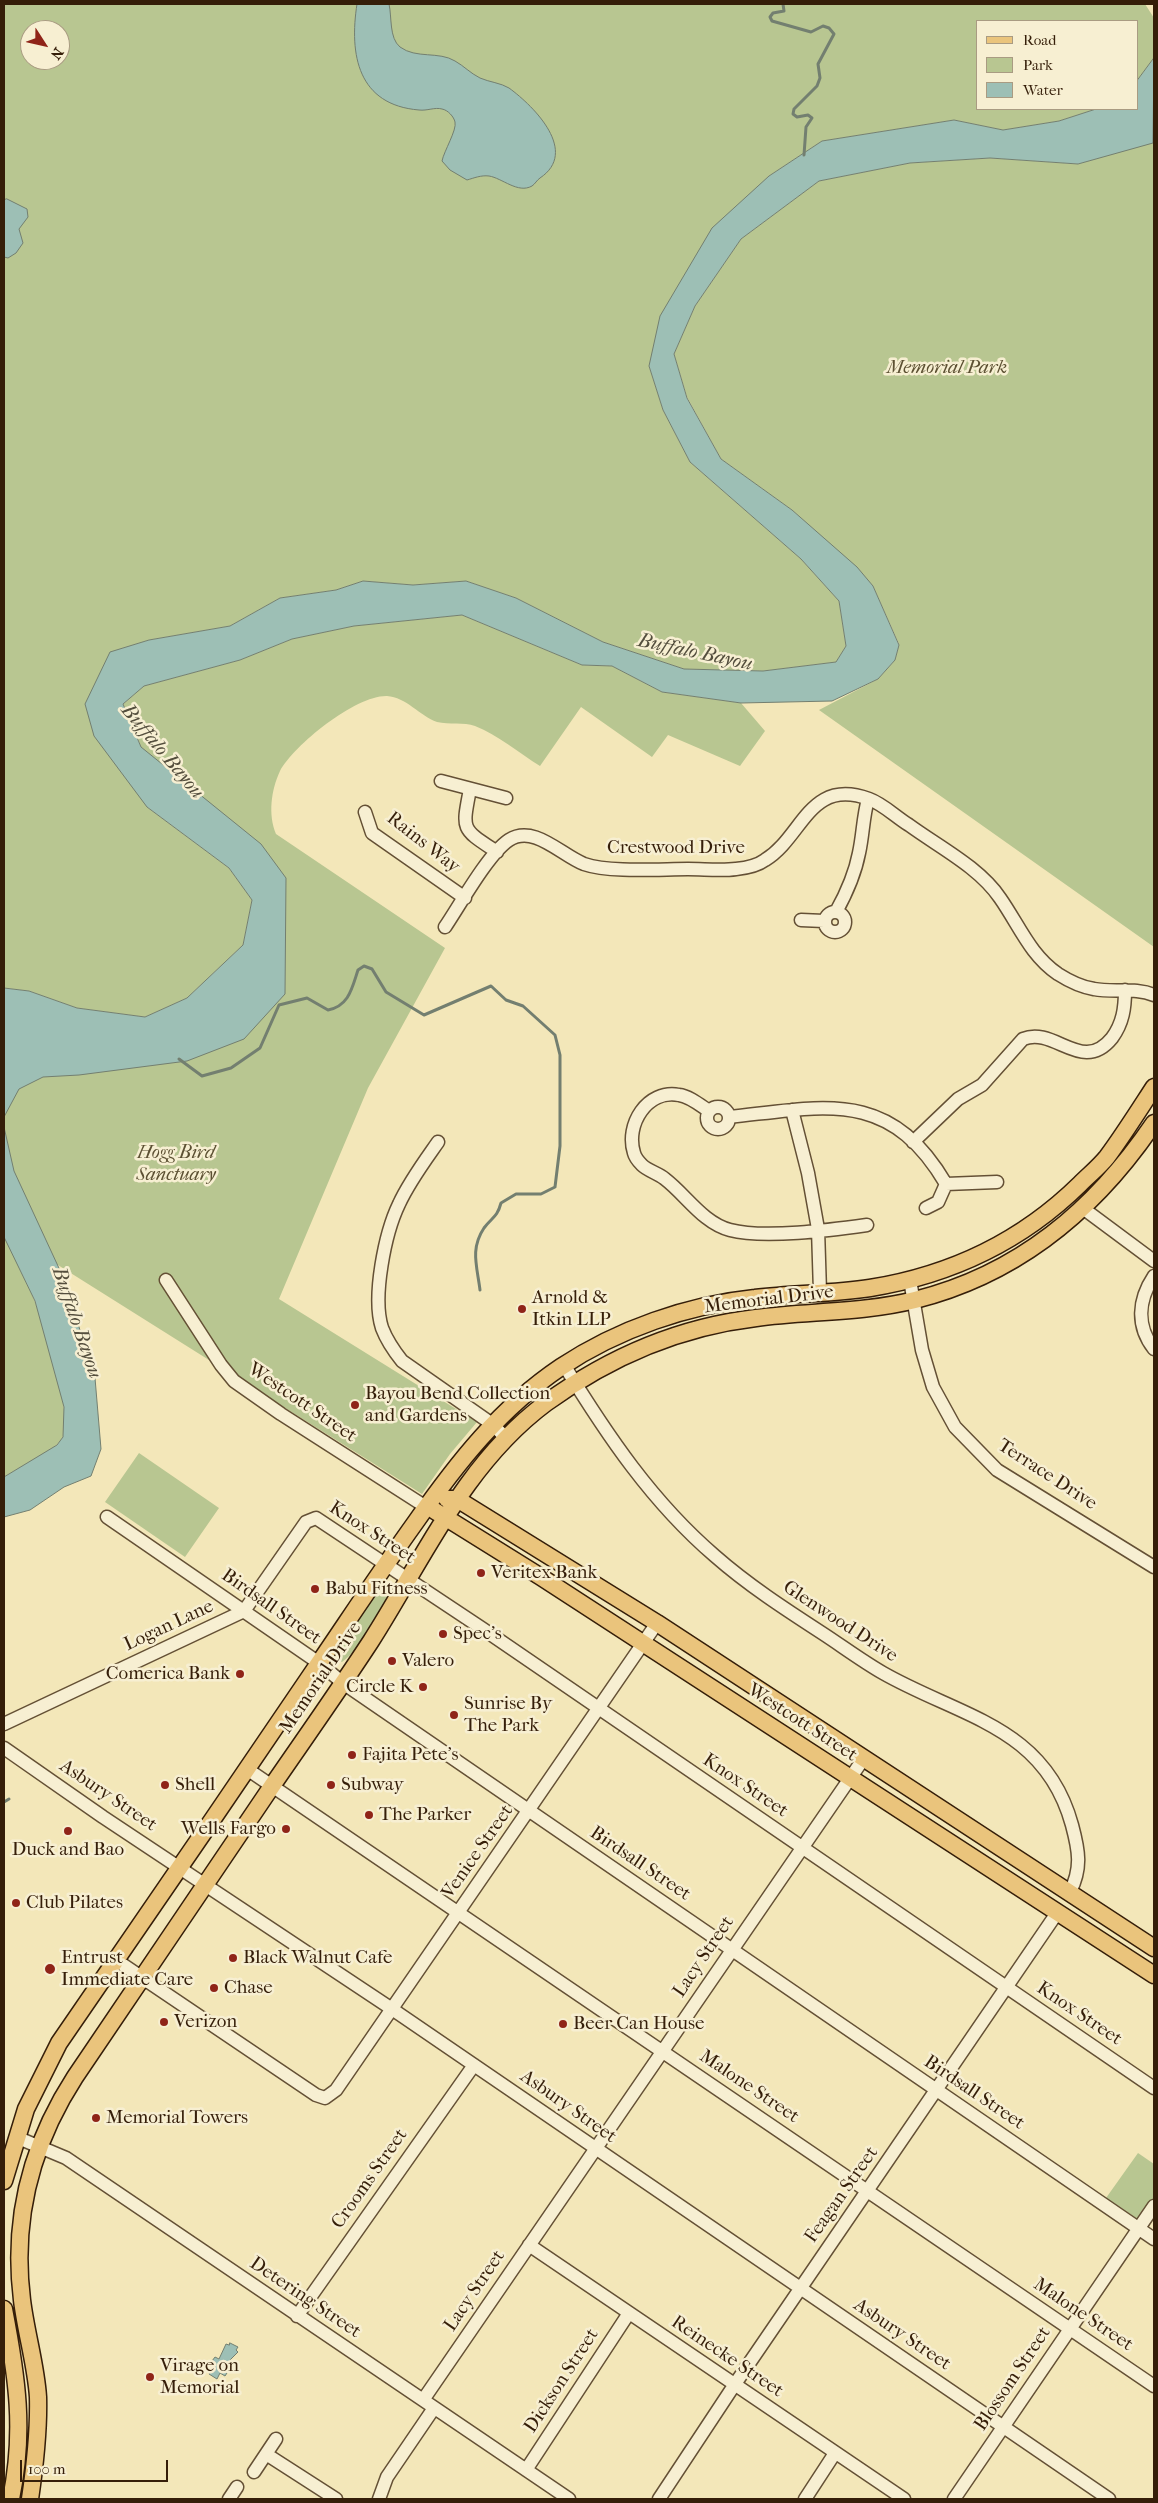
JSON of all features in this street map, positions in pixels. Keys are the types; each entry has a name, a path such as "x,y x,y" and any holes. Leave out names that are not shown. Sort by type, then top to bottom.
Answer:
{"main road":[{"name":"Memorial Drive","path":"4,2181 16,2137 47,2063 385,1565 466,1453 492,1424 528,1390 564,1365 608,1340 648,1324 696,1309 754,1298 867,1288 910,1280 978,1257 1015,1237 1043,1217 1105,1159 1154,1087"},
{"name":"Memorial Drive","path":"30,2499 35,2465 38,2396 22,2299 20,2259 23,2208 38,2145 65,2092 342,1683 388,1613 444,1516 482,1464 506,1438 542,1406 575,1383 617,1359 647,1346 723,1323 871,1308 914,1301 987,1274 1026,1253 1084,1209 1111,1182 1154,1123"},
{"path":"1084,1209 1082,1195 1102,1174 1105,1159"},
{"path":"978,1257 987,1274"},
{"path":"820,1292 822,1312"},
{"path":"647,1346 659,1330 689,1321 696,1309"},
{"path":"426,1507 445,1499 456,1499"},
{"name":"Westcott Street","path":"456,1499 657,1623 1154,1948"},
{"name":"Westcott Street","path":"426,1507 444,1516 551,1584 1154,1975"},
{"path":"551,1584 562,1564"},
{"path":"1056,1913 1070,1892"},
{"path":"4,2310 18,2395 19,2430 10,2499"}],"street":[{"path":"441,781 506,798"},
{"path":"470,789 464,820 468,832 497,852"},
{"name":"Crestwood Drive","path":"445,928 497,852 510,840 529,835 571,858 596,867 649,870 735,869 753,866 773,855 814,805 827,798 854,796 868,799 974,871 1000,897 1026,942 1041,960 1057,973 1073,983 1094,989 1125,990 1154,996"},
{"path":"836,912 846,895 859,856 863,818 868,799"},
{"name":"Rains Way","path":"365,812 372,833 464,898"},
{"path":"836,912 844,918 845,924 841,930 831,932 826,928 824,921 829,913 836,912"},
{"path":"801,920 824,921"},
{"path":"913,1142 958,1099 982,1085 1023,1039 1029,1036 1041,1036 1072,1050 1089,1052 1099,1050 1112,1038 1121,1022 1125,1008 1125,990"},
{"path":"709,1111 680,1094 668,1095 652,1100 642,1109 633,1128 631,1141 634,1155 642,1166 663,1177 681,1192 694,1207 727,1229 748,1234 867,1225"},
{"path":"715,1107 722,1107 729,1117 726,1126 715,1129 707,1122 709,1111 715,1107"},
{"path":"729,1117 843,1107 860,1110 875,1115 913,1142 937,1168 946,1184"},
{"path":"792,1110 808,1174 818,1230 820,1292"},
{"path":"438,1142 399,1204 388,1232 379,1292 382,1326 391,1347 402,1361 492,1424 506,1438"},
{"path":"946,1184 998,1182"},
{"path":"926,1208 938,1202 946,1184"},
{"path":"1084,1209 1154,1261"},
{"path":"1154,1276 1142,1301 1141,1326 1154,1349"},
{"name":"Westcott Street","path":"166,1280 212,1352 234,1381 426,1507"},
{"name":"Terrace Drive","path":"910,1280 922,1350 933,1387 955,1427 997,1470 1154,1567"},
{"name":"Glenwood Drive","path":"564,1365 618,1449 652,1494 721,1561 756,1590 882,1672 915,1691 982,1719 1005,1732 1029,1752 1057,1786 1076,1840 1079,1867 1070,1892"},
{"name":"Birdsall Street","path":"107,1517 319,1663 342,1683 1154,2240"},
{"name":"Knox Street","path":"313,1518 320,1520 385,1565 408,1578 1154,2088"},
{"name":"Logan Lane","path":"4,1724 244,1611 306,1522 313,1518"},
{"name":"Venice Street","path":"142,1978 316,2095 325,2098 336,2090 657,1623"},
{"name":"Asbury Street","path":"4,1748 392,2009 1109,2499"},
{"name":"Lacy Street","path":"423,2400 864,1758"},
{"name":"Malone Street","path":"247,1769 1154,2386"},
{"name":"Feagan Street","path":"659,2499 800,2288 937,2090 1056,1913"},
{"path":"116,1960 142,1978"},
{"name":"Crooms Street","path":"297,2316 474,2065"},
{"name":"Detering Street","path":"16,2137 66,2158 569,2499"},
{"name":"Blossom Street","path":"954,2499 1154,2206"},
{"name":"Reinecke Street","path":"529,2244 904,2499"},
{"name":"Dickson Street","path":"526,2470 629,2313"},
{"path":"379,2499 387,2477 434,2408"},
{"path":"254,2472 276,2439"},
{"path":"805,2499 835,2453"},
{"path":"266,2454 336,2499"},
{"name":"Memorial Drive","path":"35,2465 39,2499"},
{"path":"229,2499 237,2487"}],"green space":[{"path":"4,4 1145,4 1154,18 1154,58 1138,80 1138,20 976,20 976,110 1093,110 1059,121 1003,130 954,120 822,141 769,176 649,366 663,410 690,462 801,559 839,601 846,646 836,662 763,671 684,669 603,642 516,598 466,581 413,585 363,581 336,590 280,598 230,626 149,640 110,653 147,807 229,868 252,900 243,945 187,998 145,1017 77,1008 29,991 4,988"},
{"name":"Memorial Park","path":"1154,141 1154,947 819,710 878,679 895,660 899,644 873,586 792,510 721,459 687,397 674,354 695,306 741,239 819,181 910,163 990,158 1078,164"},
{"name":"Hogg Bird Sanctuary","path":"462,615 582,665 612,666 662,692 741,703 765,731 740,766 668,735 652,757 581,707 540,766 484,730 471,725 437,722 407,703 387,696 374,698 359,704 327,723 287,760 277,778 271,811 276,834 445,948 368,1088 279,1299 477,1422 450,1454 422,1494 15,1238 15,1249 21,1272 40,1315 51,1349 61,1389 65,1423 63,1436 54,1447 37,1459 4,1477 4,1010 86,1017 161,1017 216,981 249,952 258,898 148,772 138,738 123,704 144,686 240,660 292,639 354,626"},
{"path":"139,1453 219,1508 185,1557 105,1502"},
{"path":"388,1582 391,1585 385,1605 365,1638 342,1662 337,1659 344,1640 357,1617 373,1595"},
{"path":"1138,2153 1154,2164 1154,2200 1139,2218 1136,2218 1106,2198"}],"water":[{"path":"357,4 389,4 394,38 396,43 406,51 449,58 480,78 506,86 519,96 541,118 549,130 554,143 555,156 551,167 532,186 527,188 516,187 489,176 480,176 467,180 450,170 442,161 455,126 450,114 439,109 419,110 398,106 382,98 370,88 362,74 357,59 355,41"},
{"path":"1154,58 1153,143 1078,164 990,158 910,163 819,181 741,239 695,306 674,354 687,398 721,459 792,510 857,567 873,586 899,645 895,660 878,679 832,701 741,703 662,692 612,666 582,665 462,615 354,626 292,639 240,660 144,686 123,704 141,747 261,844 286,878 285,994 244,1039 187,1061 79,1075 43,1077 19,1089 4,1117 4,988 29,991 77,1008 145,1017 187,998 243,945 252,900 229,868 147,807 94,736 85,704 110,652 149,640 230,626 280,598 336,590 363,581 413,585 466,581 516,598 603,642 684,669 763,671 836,662 846,646 839,601 801,559 690,462 663,410 649,366 660,316 712,228 769,176 822,141 954,120 1003,130 1059,121 1093,110 1138,110 1138,80"},
{"path":"7,199 27,209 28,217 19,229 23,243 16,253 8,258 4,257 4,200"},
{"name":"Buffalo Bayou","path":"4,1127 14,1171 64,1279 95,1378 101,1449 91,1476 64,1487 30,1510 4,1517 4,1477 57,1445 63,1437 64,1407 35,1301 4,1237"},
{"path":"230,2343 238,2347 236,2350 238,2352 226,2364 231,2367 225,2376 220,2373 217,2379 209,2374 213,2368 209,2365 215,2357 219,2359 226,2344 229,2345"}],"waterway":[{"path":"783,4 784,11 773,13 770,17 772,21 811,32 823,26 829,28 834,34 818,64 820,78 817,86 794,109 793,114 797,117 808,115 812,118 806,127 804,155"},
{"path":"179,1059 202,1076 231,1068 260,1048 279,1005 307,998 328,1010 335,1008 341,1005 349,995 358,970 364,966 372,969 386,992 424,1015 491,986 506,1000 523,1006 555,1035 560,1055 560,1146 555,1187 541,1194 516,1194 501,1203 496,1215 484,1228 477,1243 476,1265 480,1290"},
{"path":"4,1802 9,1799"}],"place":[{"name":"Arnold & Itkin LLP","path":"522,1309"},
{"name":"Bayou Bend Collection and Gardens","path":"355,1405"},
{"name":"Veritex Bank","path":"481,1573"},
{"name":"Babu Fitness","path":"315,1589"},
{"name":"Spec's","path":"443,1634"},
{"name":"Valero","path":"392,1661"},
{"name":"Comerica Bank","path":"240,1674"},
{"name":"Circle K","path":"423,1687"},
{"name":"Sunrise By The Park","path":"454,1715"},
{"name":"Fajita Pete’s","path":"352,1755"},
{"name":"Shell","path":"165,1785"},
{"name":"Subway","path":"331,1785"},
{"name":"The Parker","path":"369,1815"},
{"name":"Wells Fargo","path":"286,1829"},
{"name":"Duck and Bao","path":"68,1831"},
{"name":"Club Pilates","path":"16,1903"},
{"name":"Black Walnut Cafe","path":"233,1958"},
{"name":"Entrust Immediate Care","path":"50,1969"},
{"name":"Chase","path":"214,1988"},
{"name":"Verizon","path":"164,2022"},
{"name":"Beer Can House","path":"563,2024"},
{"name":"Memorial Towers","path":"96,2118"},
{"name":"Virage on Memorial","path":"150,2377"}]}
